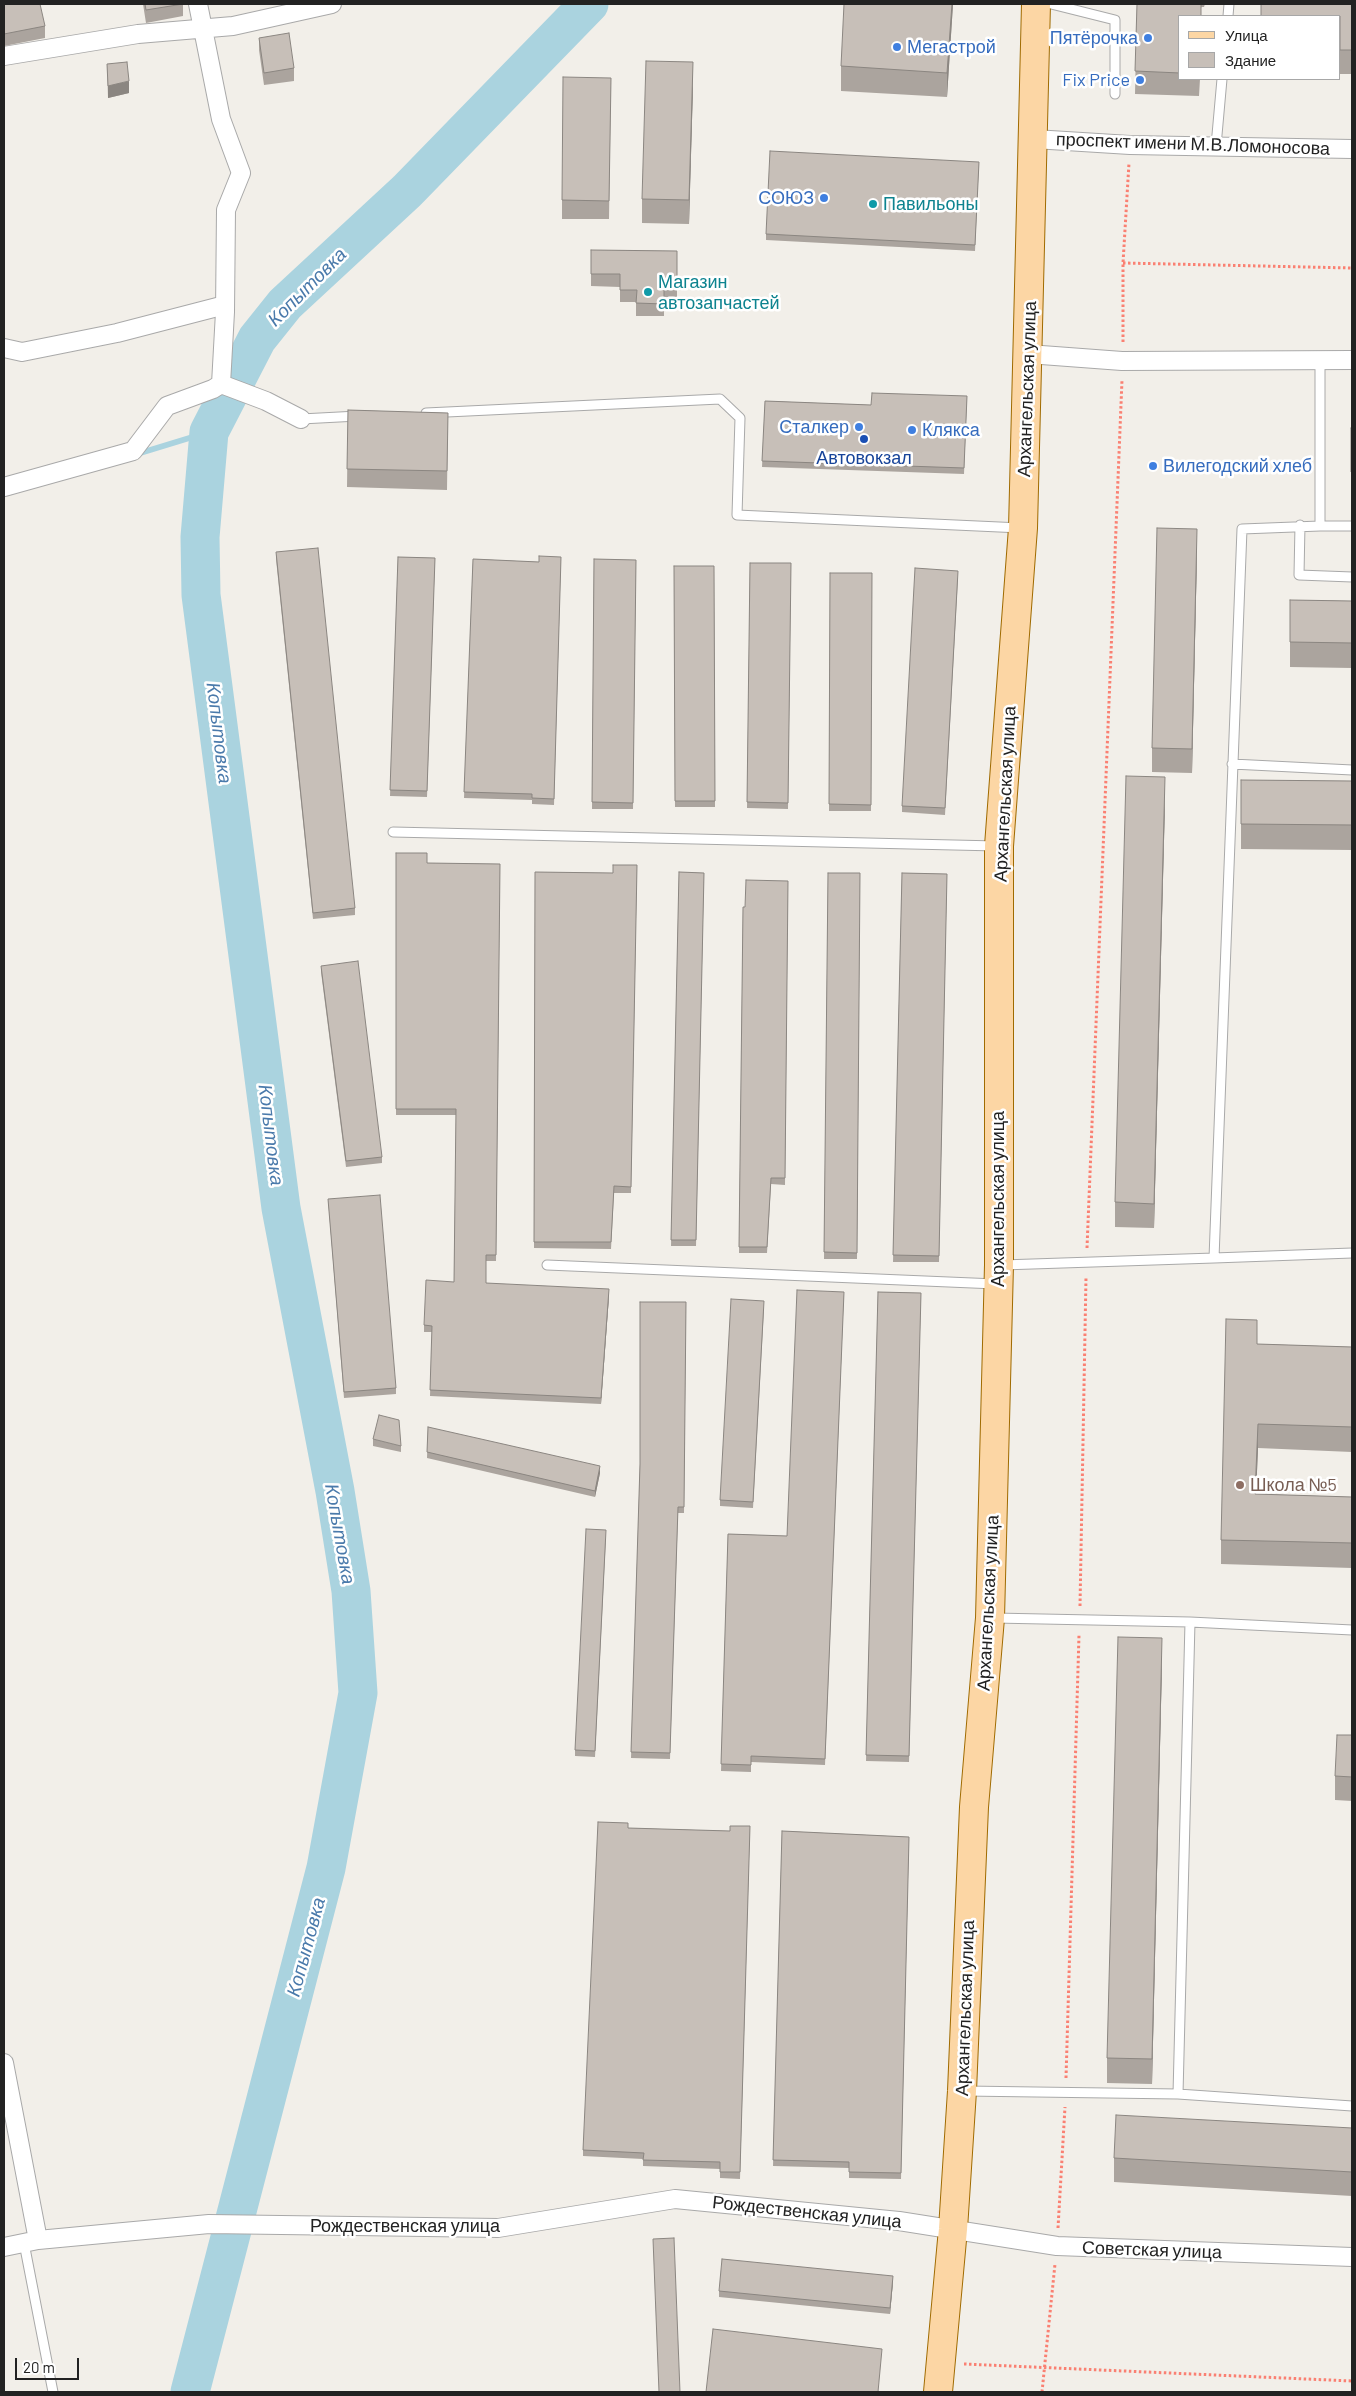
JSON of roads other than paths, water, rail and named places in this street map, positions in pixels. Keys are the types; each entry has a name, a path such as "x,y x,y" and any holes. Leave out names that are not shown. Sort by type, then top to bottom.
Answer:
{"main road":[{"name":"Архангельская улица","path":"938,2392 953,2230 962,2091 974,1807 990,1618 999,1275 1000,846 1023,528 1036,4"}],"street":[{"path":"198,4 221,119 241,173 226,210 225,309 221,384"},
{"path":"4,56 138,34 233,26 332,4"},
{"name":"проспект имени М.В.Ломоносова","path":"1034,139 1130,145 1352,149"},
{"path":"4,348 22,352 225,309"},
{"path":"1028,354 1122,361 1352,360"},
{"path":"221,384 266,401 301,419"},
{"path":"4,487 133,451 166,406 213,389 221,384"},
{"path":"4,2063 31,2241"},
{"name":"Рождественская улица","path":"4,2247 31,2241 219,2224 498,2228 675,2199 899,2222 953,2230"},
{"name":"Советская улица","path":"953,2230 1057,2246 1352,2257"}],"lane":[{"path":"1051,4 1115,20 1115,94"},
{"path":"1216,146 1222,80"},
{"path":"1320,359 1320,526"},
{"path":"421,413 720,399 740,418 737,515 1023,528"},
{"path":"301,419 371,415"},
{"path":"1300,526 1299,575 1352,576"},
{"path":"1214,1258 1242,529 1352,526"},
{"path":"1232,764 1352,770"},
{"path":"393,832 1000,846"},
{"path":"547,1265 999,1275 1087,1262 1352,1253"},
{"path":"990,1618 1190,1622 1352,1630"},
{"path":"1178,2094 1190,1622"},
{"path":"962,2091 1178,2094 1352,2106"},
{"path":"31,2241 54,2392"}],"waterway":[{"name":"Копытовка","path":"190,2392 326,1868 358,1693 351,1591 335,1491 281,1208 201,595 200,537 209,432 257,339 285,304 407,191 589,4"},
{"path":"137,454 209,432"}],"place":[{"name":"Пятёрочка","path":"1148,38"},
{"name":"Мегастрой","path":"897,47"},
{"name":"Fix Price","path":"1140,80"},
{"name":"СОЮЗ","path":"824,198"},
{"name":"Павильоны","path":"873,204"},
{"name":"Магазин автозапчастей","path":"648,292"},
{"name":"Сталкер","path":"859,427"},
{"name":"Клякса","path":"912,430"},
{"name":"Автовокзал","path":"864,439"},
{"name":"Вилегодский хлеб","path":"1153,466"},
{"name":"Школа №5","path":"1240,1485"}]}
